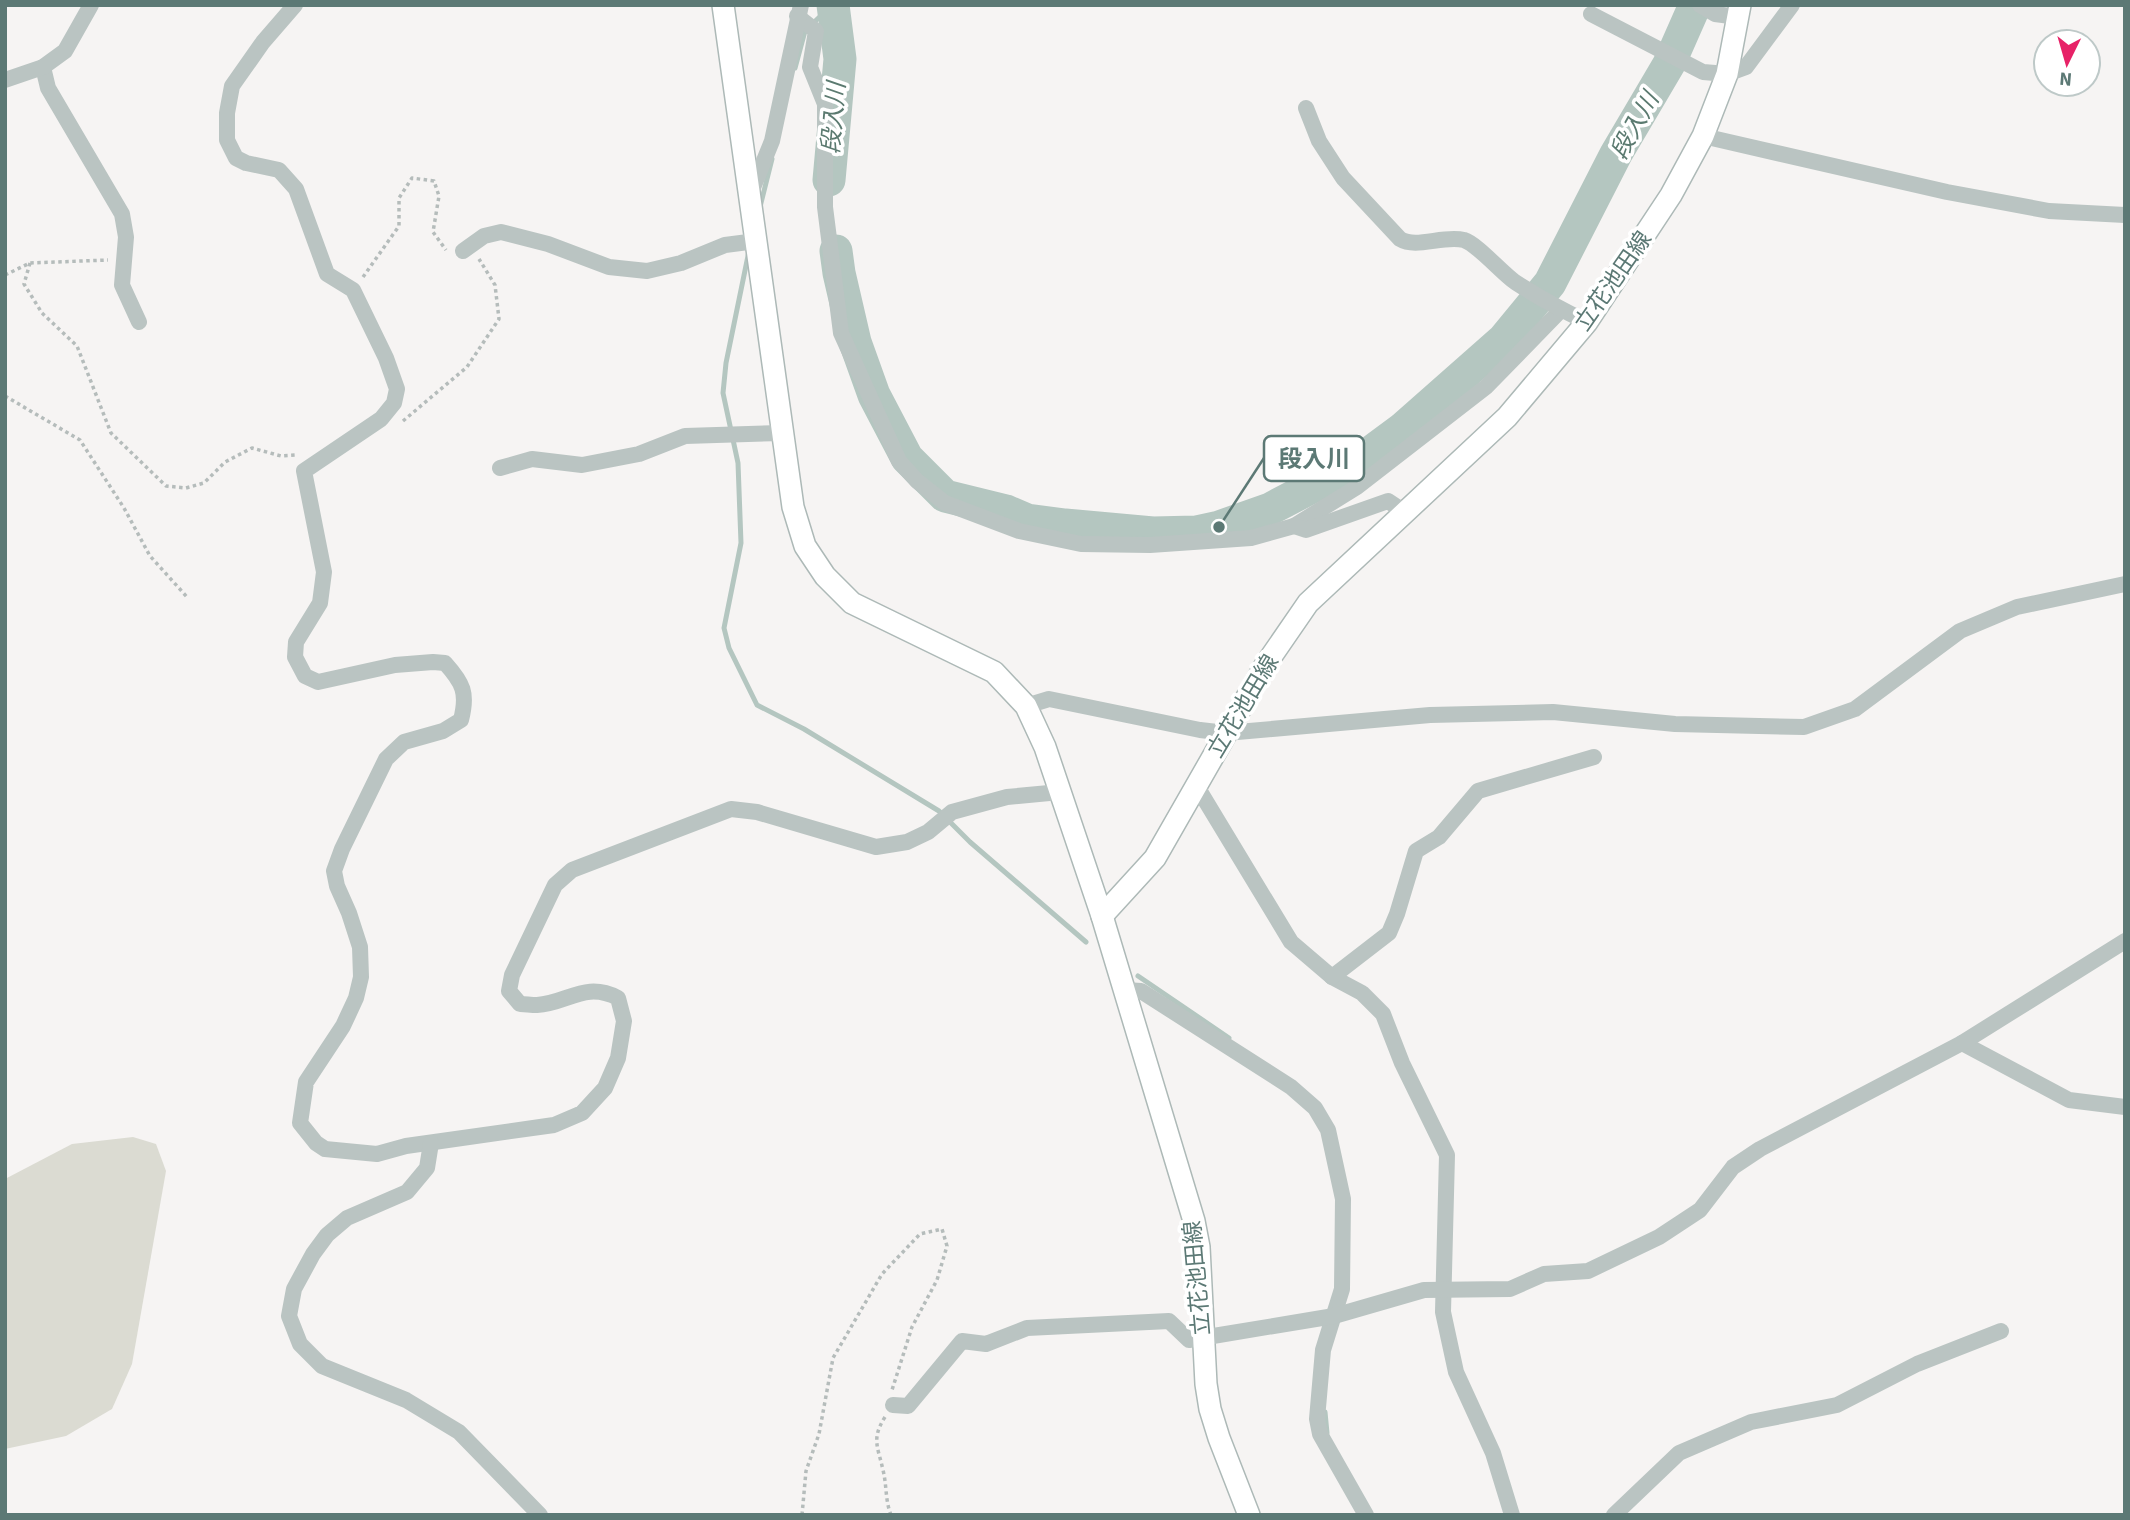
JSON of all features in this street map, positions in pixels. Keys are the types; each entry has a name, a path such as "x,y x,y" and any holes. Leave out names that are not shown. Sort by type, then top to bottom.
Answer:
{"main road":[{"path":"723,5 782,433 797,520 805,546 825,576 852,603 993,671 1026,706 1045,747 1102,916"},
{"name":"立花池田線","path":"1249,1515 1210,1409 1203,1338 1199,1247 1194,1221 1102,916 1155,858 1266,664 1308,603 1507,417 1587,322 1671,195 1703,136 1727,74 1739,11"}],"street":[{"path":"5,80 43,67 65,51 91,5"},
{"path":"295,5 263,42 232,86 227,113 227,140 236,158 246,163 279,170 296,189 327,274 353,290 386,358 397,389 394,403 381,419 304,471 324,572 320,603 296,642 295,657 305,676 318,682 395,665 445,663 459,679 466,701 461,720 443,731 404,742 386,759 334,871 360,947 361,976 356,998 343,1026 306,1082 300,1123 316,1143 325,1149 377,1154 406,1146 554,1125 582,1113 605,1088 618,1058 624,1021 618,998 606,992 588,991 538,1005 520,1004 509,991 512,975 555,885 572,870 731,809 757,812 876,847 907,842 928,832 951,812 1007,797 1060,792"},
{"path":"1700,5 1716,14 1739,11"},
{"path":"1591,14 1703,72 1727,74 1746,67 1792,5"},
{"path":"750,196 772,141 799,11"},
{"path":"799,11 816,31 810,67 825,104 825,207 841,333 900,461 917,481 945,503 970,513 1019,531 1081,544 1189,544 1251,538 1294,526 1357,487 1486,387 1561,310"},
{"path":"43,67 48,89 122,214 126,237 122,285 139,322"},
{"path":"1306,108 1319,141 1343,178 1400,239 1407,243 1423,243 1440,238 1467,241 1514,281 1561,310 1587,322"},
{"path":"1703,136 1947,192 2049,211 2125,215"},
{"path":"467,248 484,236 501,232 548,244 609,267 647,271 681,263 725,245 756,241"},
{"path":"500,468 531,459 582,465 639,454 685,436 782,433"},
{"path":"1294,526 1306,530 1388,501 1406,513"},
{"path":"1026,706 1049,699 1226,733 1430,715 1553,712 1675,724 1804,727 1855,709 1960,631 2017,607 2125,584"},
{"path":"1332,977 1389,933 1416,851 1439,837 1478,790 1594,757"},
{"path":"1196,785 1291,942 1332,977 1362,993 1383,1014 1402,1063 1447,1155 1443,1312 1457,1372 1493,1453 1513,1515"},
{"path":"893,1405 908,1406 962,1340 986,1344 1027,1328 1169,1321 1189,1340 1334,1316 1424,1290 1510,1289 1544,1274 1588,1271 1659,1237 1700,1210 1733,1167 1760,1149 1962,1043 2125,941"},
{"path":"1125,990 1141,991 1291,1087 1315,1108 1328,1130 1343,1199 1342,1289 1324,1350 1317,1419 1320,1434 1366,1515"},
{"path":"1962,1043 2069,1100 2125,1107"},
{"path":"431,1143 427,1168 407,1192 347,1218 327,1235 294,1289 289,1316 300,1344 322,1366 406,1400 458,1432 540,1515"},
{"path":"1614,1515 1679,1453 1751,1422 1837,1405 1917,1364 2001,1331"}],"path":[{"path":"353,290 399,226 399,198 412,178 434,181 439,196 433,232 444,250 467,248 495,285 499,319 467,367 397,425"},
{"path":"5,275 30,263 124,260"},
{"path":"30,263 24,284 42,313 77,346 111,433 166,486 186,488 204,483 225,462 252,449 281,457 334,451"},
{"path":"5,396 80,440 124,508 150,556 187,597"},
{"path":"802,1515 806,1471 819,1434 833,1358 882,1274 920,1234 943,1229 947,1246 937,1280 912,1327 892,1389 893,1405 877,1429 876,1450 891,1515"}],"shaded area":[{"path":"133,1137 156,1144 166,1171 132,1364 112,1409 66,1436 5,1449 5,1179 72,1144"}],"waterway":[{"path":"795,68 805,31 832,5"},
{"name":"段入川","path":"829,180 840,59 833,5"},
{"name":"段入川","path":"836,251 855,342 874,395 907,458 945,496 1006,511 1027,520 1065,525 1153,533 1196,532 1219,527 1270,509 1352,466 1402,429 1504,339 1550,283 1616,154 1669,64 1695,5"},
{"path":"760,207 772,159"},
{"path":"749,251 726,363 723,393 738,463 741,543 724,628 729,648 757,705 804,729 939,811 970,842 1086,942"},
{"path":"1138,976 1229,1038"},
{"path":"1325,1412 1327,1433"}],"place":[{"name":"段入川","path":"1219,527"}]}
